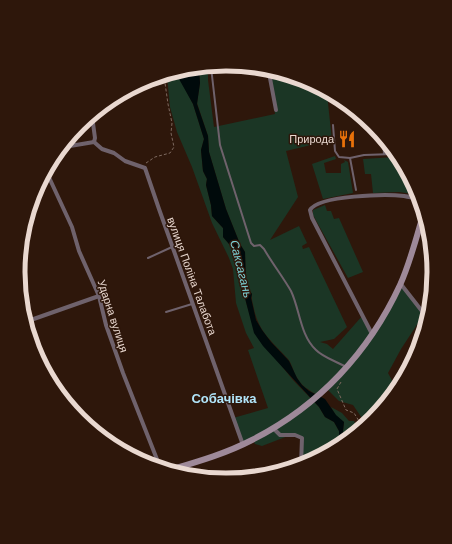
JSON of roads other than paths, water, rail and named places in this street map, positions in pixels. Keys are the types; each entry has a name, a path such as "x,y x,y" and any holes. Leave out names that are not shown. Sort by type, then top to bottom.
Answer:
{"street":[{"path":"270,76 276,110"},
{"path":"70,146 94,142 95,138 93,121"},
{"name":"вулиця Поліна Талабота","path":"94,142 102,149 114,153 125,161 142,166 147,171 159,209 243,445"},
{"name":"Ударна вулиця","path":"49,177 72,227 79,251 99,296 106,325 123,373 158,461"},
{"path":"372,334 315,224 310,210 312,206 322,202 347,197 380,195 413,198"},
{"path":"179,467 213,457 243,445 303,409 341,374 372,334 387,310 400,284 413,250 421,223"},
{"path":"400,284 423,313"},
{"path":"31,320 99,296"},
{"path":"272,428 280,435 302,438 301,459"}],"lane":[{"path":"211,71 220,145 251,243 254,246 260,245 264,249 290,291 311,344 323,355 347,367"},
{"path":"333,125 335,151 336,154 342,158 388,154"},
{"path":"384,148 384,154"},
{"path":"350,158 356,190"},
{"path":"148,258 173,247"},
{"path":"166,312 193,304"}],"water":[{"name":"Саксагань","path":"199,73 200,83 197,104 208,136 209,152 226,209 240,244 245,252 246,286 252,294 251,298 256,320 271,342 289,361 302,385 309,391 325,399 336,415 344,422 343,435 339,438 339,431 334,422 325,417 319,407 263,346 254,333 235,251 223,237 223,228 212,216 206,185 207,179 203,171 201,150 204,139 193,104 179,77"}],"place":[{"name":"Природа","path":"347,139"}],"district":[{"name":"Собачівка","path":"224,398"}]}
